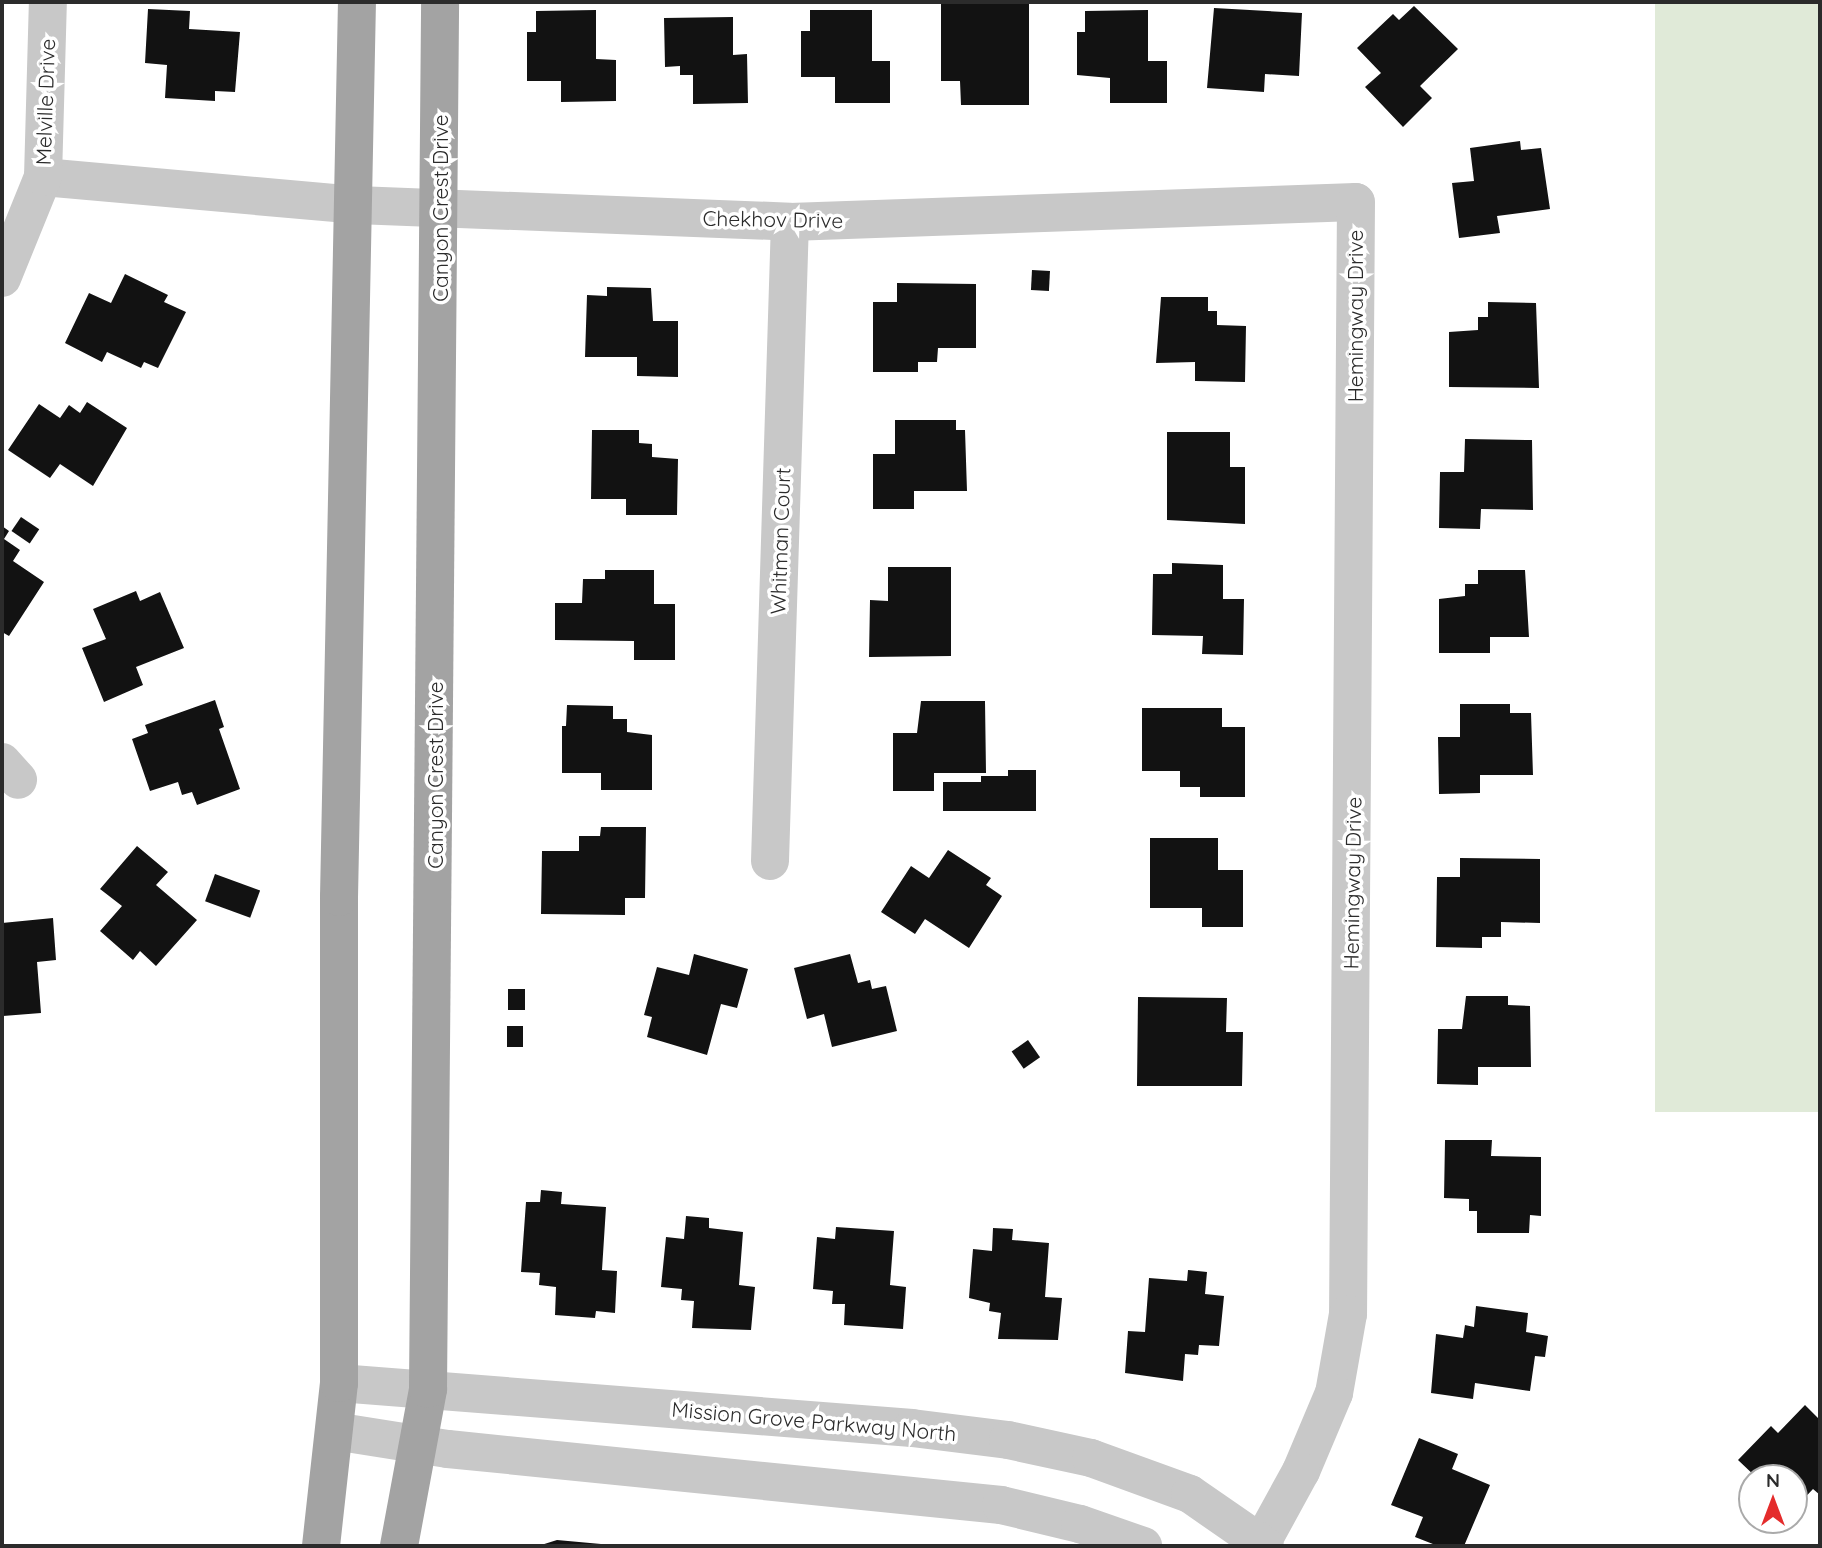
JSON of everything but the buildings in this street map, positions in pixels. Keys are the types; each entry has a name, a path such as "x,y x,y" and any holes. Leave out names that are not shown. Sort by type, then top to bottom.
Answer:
{"main road":[{"path":"321,1546 339,1383 339,897 356,205 357,2"},
{"name":"Canyon Crest Drive","path":"398,1546 420,1444 428,1389 440,2"}],"street":[{"name":"Melville Drive","path":"2,278 43,177 48,2"},
{"name":"Chekhov Drive","path":"43,177 356,205 790,222 1356,202"},
{"name":"Hemingway Drive","path":"1262,1546 1301,1471 1334,1392 1348,1314 1356,202"},
{"name":"Whitman Court","path":"770,861 790,222"},
{"name":"Mission Grove Parkway North","path":"339,1383 912,1428 1008,1440 1091,1458 1190,1494 1262,1546"},
{"path":"334,1431 420,1444 1001,1505 1080,1524 1143,1546"}],"green space":[{"path":"1655,2 1820,2 1820,1112 1655,1112"}]}
